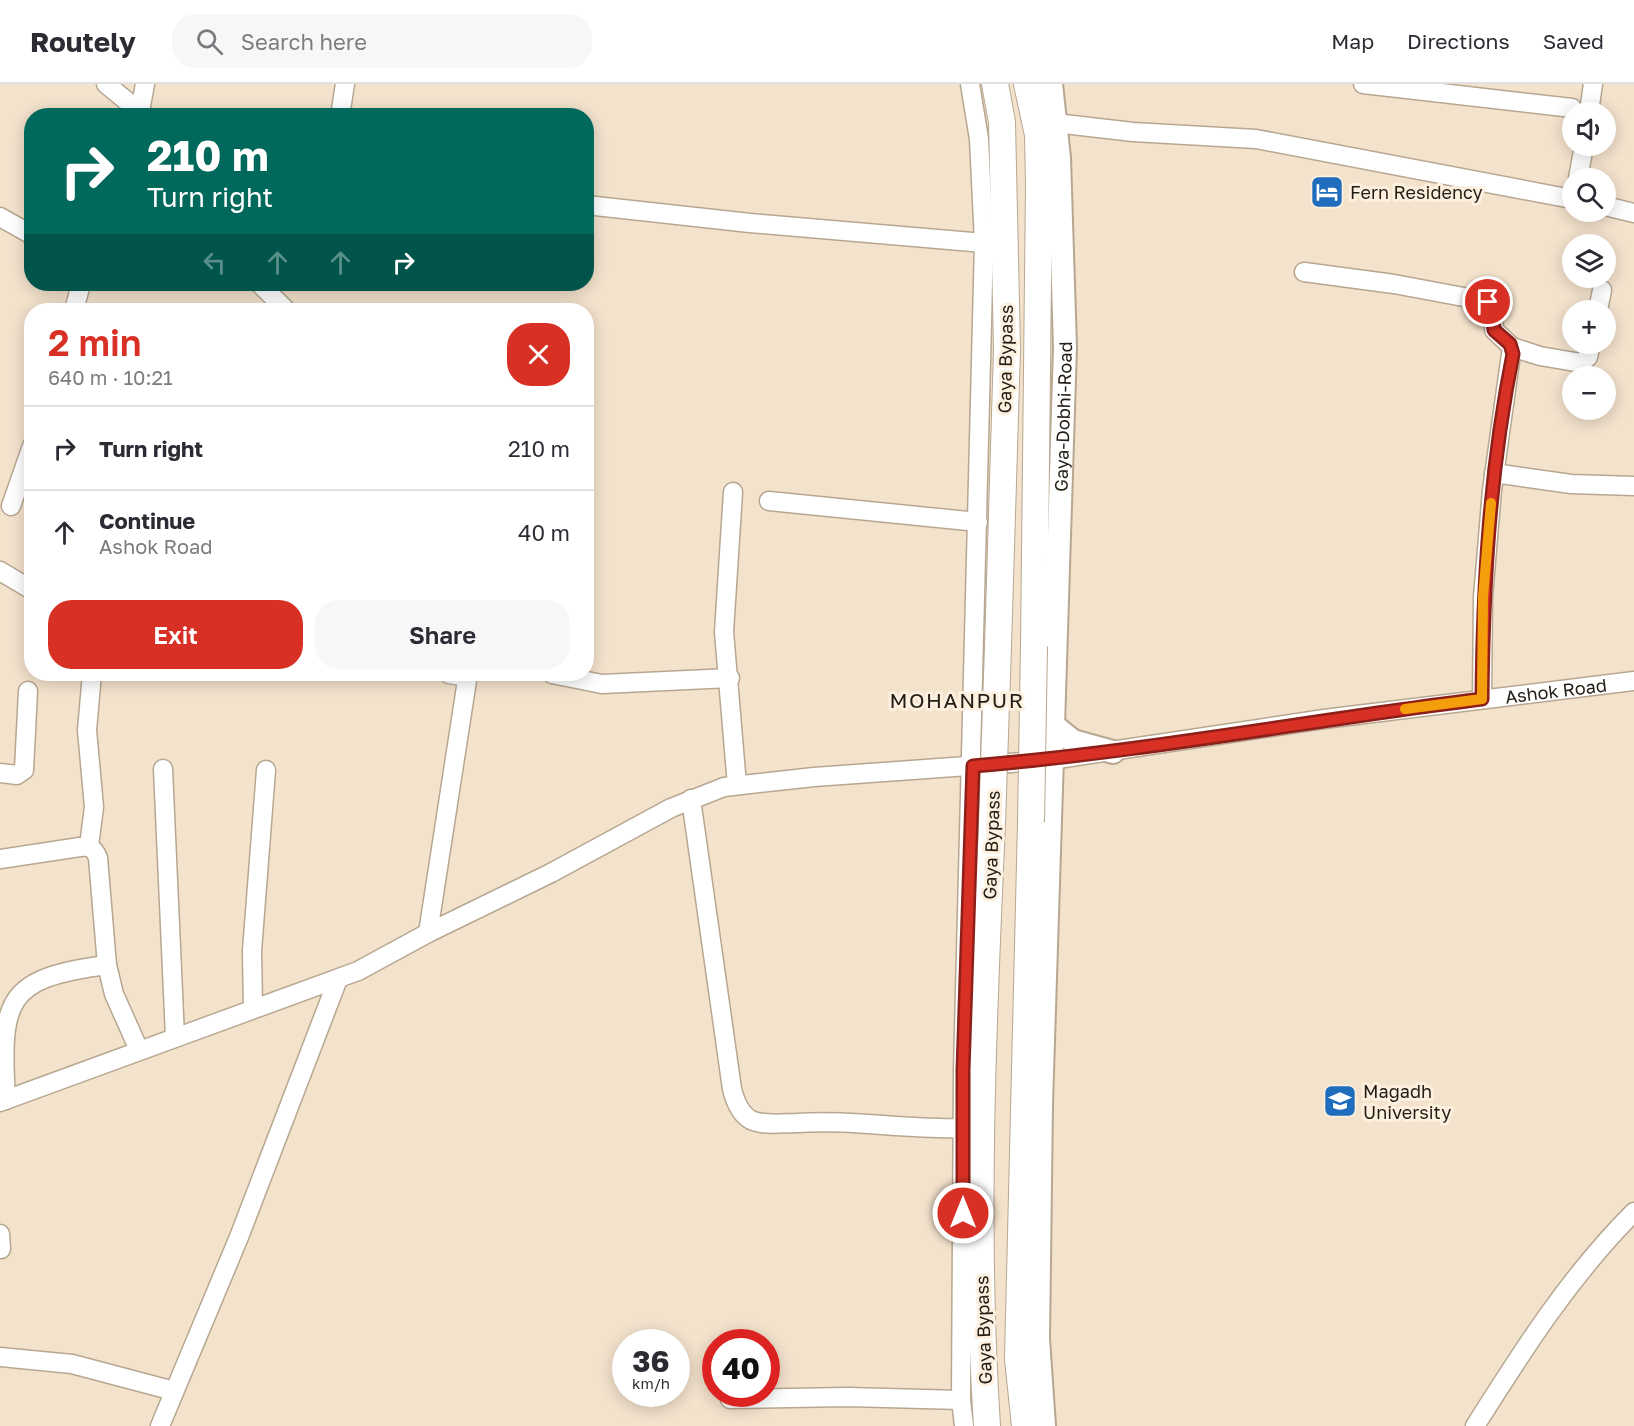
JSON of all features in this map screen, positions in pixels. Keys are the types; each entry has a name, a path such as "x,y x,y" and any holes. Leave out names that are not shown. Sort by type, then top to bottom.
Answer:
{"highway":[{"name":"Gaya Bypass","path":"987,1426 982,1246 985,988 1007,349 1002,122 994,84"},
{"path":"1025,1426 1018,1359 1031,822 1039,185 1038,135 1027,84"}],"main road":[{"name":"Gaya-Dobhi-Road","path":"1044,1426 1038,1339 1051,755 1065,347 1059,158 1051,84"},
{"path":"1053,725 1073,741 1113,752"}],"street":[{"path":"106,84 136,108"},
{"path":"143,108 145,84"},
{"path":"341,108 345,84"},
{"path":"964,1426 962,1400 963,1128 984,243 979,139 970,84"},
{"path":"1363,84 1562,108"},
{"path":"1584,102 1593,84"},
{"path":"1056,123 1133,132 1256,139 1562,197"},
{"path":"594,206 750,223 984,243"},
{"path":"1616,209 1634,213"},
{"path":"0,217 24,230"},
{"path":"1304,273 1394,284 1485,301 1491,306 1496,333 1512,347 1540,356 1581,363 1589,354"},
{"path":"1600,300 1602,290"},
{"path":"267,291 279,303"},
{"path":"1482,699 1483,597 1494,473 1512,347"},
{"path":"11,506 24,469"},
{"path":"1494,473 1572,484 1634,486"},
{"path":"733,492 725,613 737,784"},
{"path":"769,501 978,522"},
{"path":"0,571 24,585"},
{"path":"587,681 602,684 730,678"},
{"path":"89,846 94,807 87,730 91,681"},
{"path":"428,933 460,681"},
{"name":"Ashok Road","path":"3,1101 253,1008 339,979 711,790 737,784 973,766 1051,755 1113,752 1324,719 1634,681"},
{"path":"0,773 17,774 24,770 28,691"},
{"path":"163,769 175,1037"},
{"path":"253,1008 252,951 266,770"},
{"path":"691,799 732,1089 742,1113 752,1120 768,1123 846,1121 930,1130 963,1128"},
{"path":"0,859 89,846 95,850 98,858 107,965 114,994 139,1050"},
{"path":"3,1101 0,1035 8,1008 18,992 35,980 63,971 107,965"},
{"path":"160,1426 239,1237 339,979"},
{"path":"1475,1426 1557,1300 1606,1241 1634,1212"},
{"path":"0,1358 72,1364 174,1391"},
{"path":"780,1398 848,1396 962,1400"}],"slow traffic":[{"path":"1405,709 1482,699 1483,597 1491,503"}],"place":[{"name":"Fern Residency","path":"1327,192"},
{"name":"Magadh University","path":"1340,1101"}],"district":[{"name":"MOHANPUR","path":"957,700"}],"route":[{"path":"963,1213 963,1070 973,766 1113,752 1324,719 1482,699 1483,597 1492,490 1500,425 1513,354 1510,344 1494,330 1491,304 1488,302"}]}
